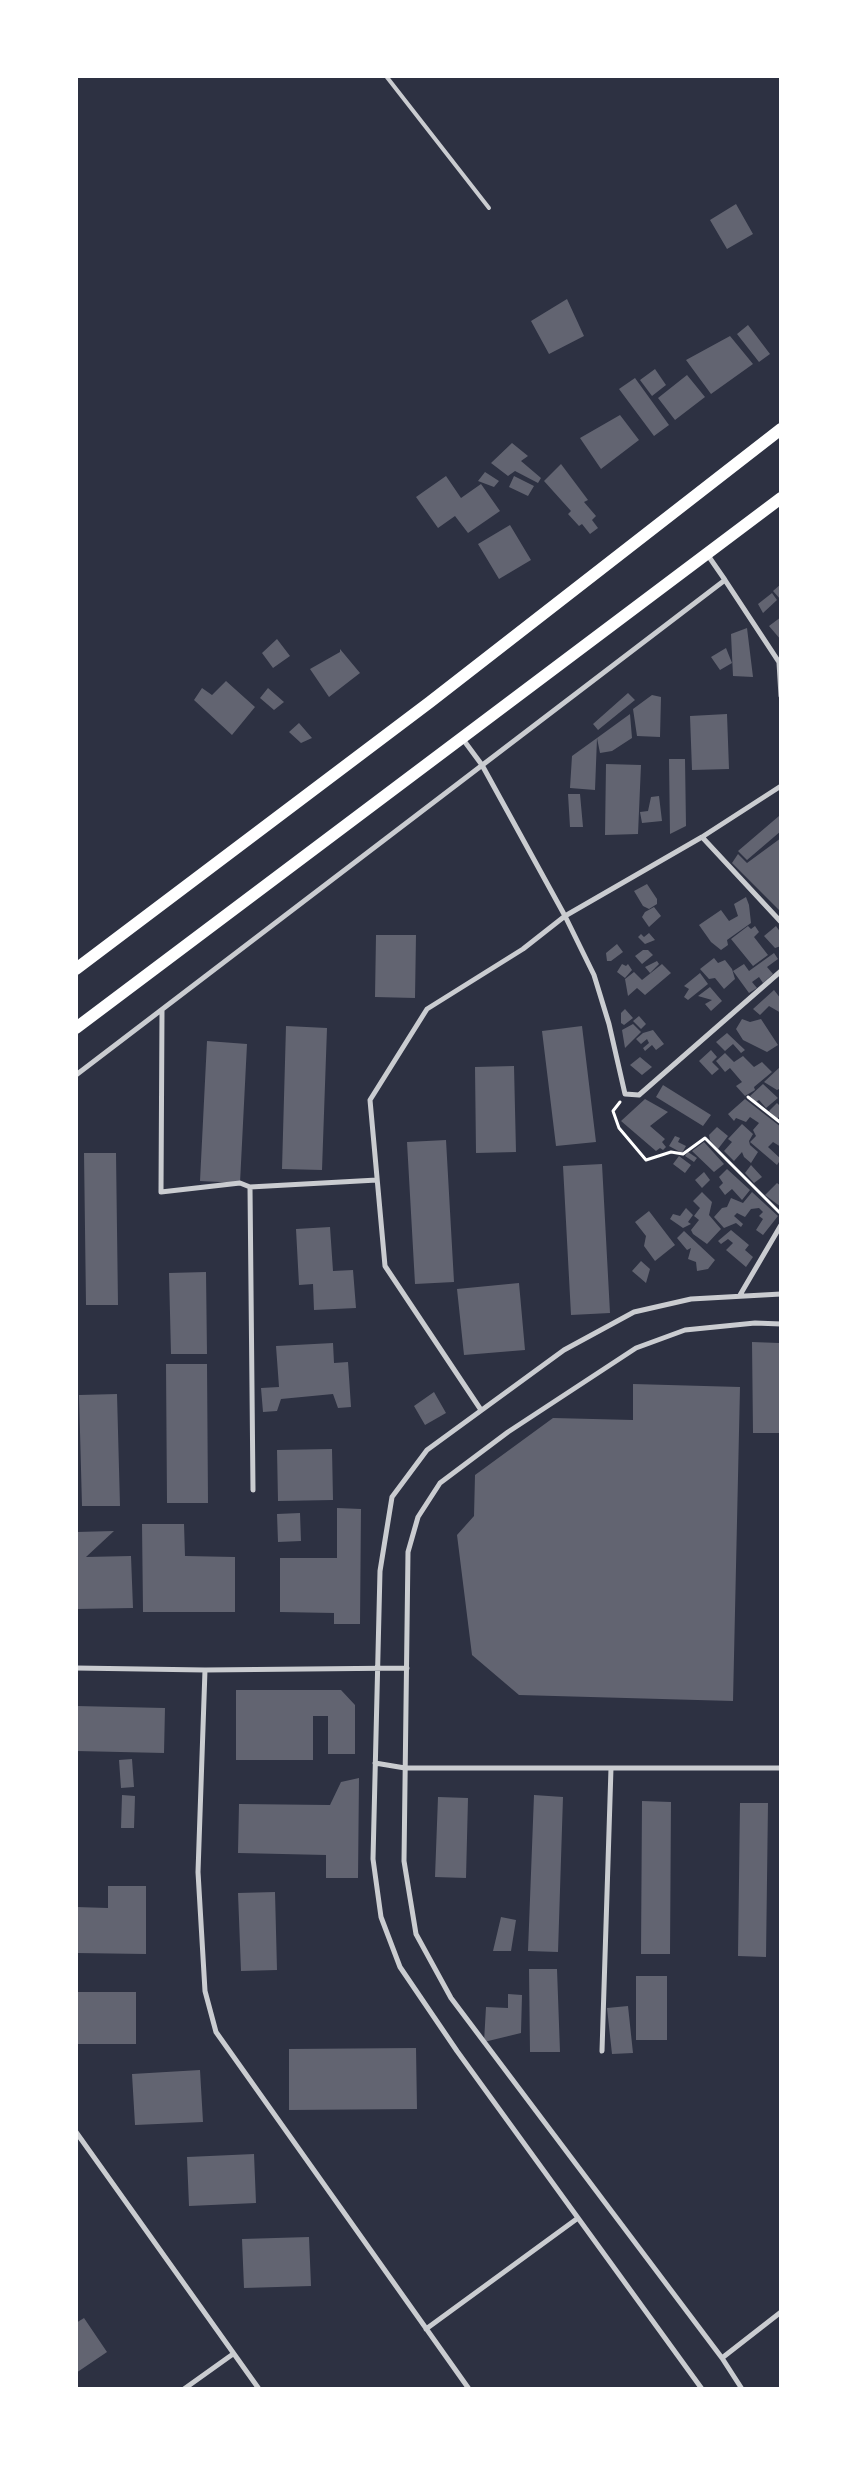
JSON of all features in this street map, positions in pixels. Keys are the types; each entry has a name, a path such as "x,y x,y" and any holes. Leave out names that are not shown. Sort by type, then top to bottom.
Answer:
{"main road":[{"path":"76,970 430,702 781,429"},
{"path":"76,1028 781,498"}],"street":[{"path":"707,553 780,662 781,696"},
{"path":"76,1075 725,580"},
{"path":"462,737 482,765 565,916 594,975 609,1024 625,1094 639,1095 781,971"},
{"path":"481,1410 385,1266 370,1100 427,1009 523,948 565,916 702,837 781,786"},
{"path":"702,837 781,922"},
{"path":"162,1011 161,1192 240,1183 250,1187 377,1180"},
{"path":"250,1187 253,1490"},
{"path":"740,1295 781,1225"},
{"path":"702,2389 457,2051 400,1967 381,1917 373,1859 380,1571 392,1497 427,1450 564,1350 634,1312 691,1299 781,1294"},
{"path":"742,2389 722,2358 451,1998 416,1934 404,1861 408,1552 418,1517 440,1483 508,1432 636,1348 685,1330 755,1323 781,1324"},
{"path":"76,1668 206,1670 407,1668"},
{"path":"206,1670 198,1872 205,1991 216,2032 469,2389"},
{"path":"375,1763 406,1768 781,1768"},
{"path":"602,2051 611,1768"},
{"path":"76,2132 259,2389"},
{"path":"426,2329 578,2218"},
{"path":"722,2358 781,2312"},
{"path":"184,2389 233,2354"}],"lane":[{"path":"386,76 489,208"}],"path":[{"path":"625,1094 613,1111 619,1128 646,1160 671,1152 683,1154 705,1138 781,1214"},
{"path":"748,1097 781,1123"}],"building":[{"path":"736,204 753,234 727,249 710,220"},
{"path":"567,299 584,336 549,354 531,321"},
{"path":"748,325 770,354 759,362 737,334"},
{"path":"730,336 753,364 711,394 686,360"},
{"path":"655,369 666,385 652,396 640,380"},
{"path":"687,375 705,397 675,420 658,398"},
{"path":"635,378 669,425 654,436 619,389"},
{"path":"620,415 639,440 601,469 580,438"},
{"path":"512,443 528,456 521,461 541,478 538,483 515,471 508,476 491,463"},
{"path":"561,464 588,500 584,502 596,516 592,520 598,528 590,534 582,524 579,526 568,514 571,511 544,481"},
{"path":"485,472 499,481 494,487 478,481"},
{"path":"446,476 461,498 481,484 500,511 468,533 455,516 438,528 416,497"},
{"path":"514,476 534,486 528,496 509,487"},
{"path":"510,525 531,560 499,579 478,544"},
{"path":"781,584 781,600 773,591"},
{"path":"772,593 777,600 763,613 758,604"},
{"path":"781,617 781,640 769,626"},
{"path":"747,628 753,677 733,676 731,634"},
{"path":"277,639 290,656 273,668 262,653"},
{"path":"726,648 732,663 720,670 711,657"},
{"path":"340,649 360,673 329,697 310,669 340,652"},
{"path":"226,681 255,707 232,735 194,700 202,688 212,695"},
{"path":"268,688 284,702 274,710 260,698"},
{"path":"628,693 635,700 598,730 593,724"},
{"path":"652,695 661,697 660,737 637,736 633,709"},
{"path":"630,714 632,738 612,751 600,753 597,738"},
{"path":"727,714 729,769 692,770 690,716"},
{"path":"299,723 312,738 301,743 289,732"},
{"path":"597,738 595,790 570,788 572,756"},
{"path":"669,759 685,759 686,826 670,834"},
{"path":"606,764 641,765 638,834 605,835"},
{"path":"568,794 580,794 583,827 570,827"},
{"path":"659,796 662,821 642,823 640,812 648,811 651,797"},
{"path":"779,816 781,831 747,860 738,851"},
{"path":"781,838 781,912 732,863 738,854 747,863"},
{"path":"647,884 657,899 657,904 649,909 643,906 634,891"},
{"path":"746,897 751,923 727,940 728,945 721,950 711,942 699,925 721,910 729,921 738,916 734,904"},
{"path":"654,907 661,916 649,927 642,917 645,912"},
{"path":"748,926 751,929 755,926 759,932 754,937 768,955 753,966 731,939"},
{"path":"776,926 781,933 781,946 775,948 764,936"},
{"path":"649,933 655,940 645,944 638,937 641,934 644,937"},
{"path":"376,935 416,935 415,998 375,997"},
{"path":"617,944 623,952 611,961 607,961 606,953"},
{"path":"643,950 648,950 653,955 642,964 635,956"},
{"path":"774,953 778,959 767,967 773,974 763,983 759,977 752,982 757,988 749,993 733,971 744,964 749,971"},
{"path":"714,958 718,963 725,960 732,969 735,979 724,989 715,978 709,979 700,969"},
{"path":"657,961 659,964 650,973 645,967"},
{"path":"622,964 626,966 628,964 632,970 625,978 617,972"},
{"path":"662,964 671,973 645,995 637,988 628,996 625,979 634,972 642,980"},
{"path":"700,973 708,984 688,1000 684,997 689,989 684,986"},
{"path":"710,987 722,1001 711,1011 705,1004 712,1000 698,996"},
{"path":"774,990 781,999 781,1013 769,1006 760,1015 753,1009"},
{"path":"625,1009 633,1018 624,1025 621,1023 621,1013"},
{"path":"639,1016 646,1024 641,1029 633,1021"},
{"path":"742,1019 750,1022 761,1019 778,1045 767,1052 743,1040 736,1029"},
{"path":"633,1024 641,1032 625,1048 622,1030"},
{"path":"286,1026 327,1028 322,1170 282,1169"},
{"path":"582,1026 596,1142 556,1146 542,1031"},
{"path":"653,1030 664,1044 656,1050 652,1045 645,1051 643,1048 649,1043 647,1039 641,1044 636,1039 643,1033"},
{"path":"727,1033 745,1050 741,1053 733,1044 725,1051 716,1042"},
{"path":"207,1041 247,1044 240,1183 200,1181"},
{"path":"711,1050 717,1057 712,1062 719,1069 712,1075 699,1061"},
{"path":"725,1053 734,1062 743,1056 754,1067 762,1062 772,1072 754,1087 755,1090 745,1096 736,1086 742,1082 730,1068 725,1072 716,1061"},
{"path":"640,1057 652,1067 642,1075 630,1065"},
{"path":"514,1066 516,1152 476,1153 475,1067"},
{"path":"781,1066 781,1088 777,1090 764,1082"},
{"path":"763,1084 778,1098 766,1108 759,1100 756,1102 750,1096"},
{"path":"663,1085 711,1115 703,1126 656,1097"},
{"path":"645,1099 668,1112 650,1126 665,1139 662,1142 666,1147 663,1150 660,1148 656,1151 621,1121"},
{"path":"745,1099 781,1127 781,1147 773,1142 768,1147 781,1159 777,1165 750,1142 756,1136 753,1130 759,1123 750,1117 746,1122 736,1118 734,1121 728,1114"},
{"path":"777,1103 781,1107 781,1115 777,1119 769,1111"},
{"path":"742,1124 753,1134 749,1141 750,1145 758,1152 751,1163 744,1157 742,1152 734,1161 724,1151 732,1142 728,1139"},
{"path":"717,1127 728,1136 718,1149 710,1140 709,1135"},
{"path":"675,1136 680,1138 678,1142 686,1146 682,1153 669,1146"},
{"path":"446,1140 454,1282 415,1284 407,1142"},
{"path":"704,1142 724,1164 714,1172 692,1151"},
{"path":"688,1152 697,1158 694,1162 685,1156"},
{"path":"84,1153 116,1153 118,1305 86,1305"},
{"path":"679,1156 691,1165 685,1173 673,1164"},
{"path":"602,1164 610,1313 571,1315 563,1166"},
{"path":"751,1165 762,1177 754,1183 745,1173"},
{"path":"727,1169 750,1190 742,1200 732,1189 725,1195 719,1187 723,1183 719,1177"},
{"path":"704,1172 710,1180 702,1188 695,1180"},
{"path":"777,1183 781,1186 781,1207 765,1195"},
{"path":"702,1192 712,1202 709,1215 721,1229 707,1244 693,1234 691,1230 699,1220 694,1216 700,1208 693,1201"},
{"path":"752,1192 778,1216 763,1235 756,1230 763,1219 759,1216 763,1212 759,1208 751,1209 745,1217 737,1213 734,1216 743,1224 741,1227 736,1223 724,1228 714,1217 722,1208 727,1207 731,1198 743,1203"},
{"path":"686,1208 693,1215 688,1222 691,1224 683,1228 670,1219 673,1214 680,1216"},
{"path":"649,1211 675,1245 655,1261 644,1246 646,1236 635,1222"},
{"path":"330,1227 333,1271 353,1270 356,1308 314,1310 313,1284 299,1285 296,1229"},
{"path":"731,1230 749,1245 745,1250 753,1257 746,1267 726,1250 733,1243 728,1239 721,1244 718,1241"},
{"path":"684,1231 715,1260 708,1269 697,1271 696,1262 688,1259 691,1248 687,1250 677,1238"},
{"path":"641,1261 650,1269 646,1283 632,1271"},
{"path":"206,1272 207,1354 171,1354 169,1273"},
{"path":"519,1283 525,1350 464,1355 457,1289"},
{"path":"752,1342 779,1343 781,1433 753,1433"},
{"path":"333,1343 334,1363 348,1362 351,1407 338,1408 333,1394 281,1399 277,1411 263,1412 261,1388 279,1387 276,1346"},
{"path":"166,1364 207,1364 208,1503 167,1503"},
{"path":"633,1384 740,1387 733,1701 519,1695 472,1655 457,1535 474,1516 475,1475 553,1418 633,1420"},
{"path":"434,1392 446,1413 425,1425 414,1406"},
{"path":"117,1394 120,1506 82,1506 79,1395"},
{"path":"332,1449 333,1500 278,1501 277,1450"},
{"path":"337,1508 361,1509 360,1624 334,1624 334,1613 280,1612 280,1558 337,1558"},
{"path":"300,1513 301,1541 278,1542 277,1514"},
{"path":"142,1524 184,1524 185,1556 235,1557 235,1612 143,1612"},
{"path":"114,1531 86,1557 131,1556 133,1608 76,1609 76,1532"},
{"path":"236,1690 341,1690 355,1705 355,1754 328,1754 328,1716 313,1716 313,1760 236,1760"},
{"path":"76,1706 165,1708 164,1753 76,1751"},
{"path":"132,1759 134,1787 121,1788 119,1760"},
{"path":"359,1778 358,1878 326,1878 326,1855 238,1853 239,1804 330,1805 341,1782"},
{"path":"122,1795 135,1796 134,1828 121,1828"},
{"path":"534,1795 563,1797 558,1952 528,1951"},
{"path":"438,1797 468,1798 466,1878 435,1877"},
{"path":"642,1801 671,1802 670,1954 641,1954"},
{"path":"740,1803 768,1803 766,1957 738,1956"},
{"path":"108,1886 146,1886 146,1954 76,1953 76,1907 108,1908"},
{"path":"275,1892 277,1970 241,1971 238,1893"},
{"path":"501,1917 516,1920 511,1951 493,1951"},
{"path":"529,1969 557,1969 560,2052 530,2052"},
{"path":"636,1976 667,1976 667,2040 636,2040"},
{"path":"76,1992 136,1992 136,2044 76,2044"},
{"path":"508,1994 522,1995 521,2033 484,2042 486,2007 508,2008"},
{"path":"628,2006 633,2053 612,2054 607,2008"},
{"path":"416,2048 417,2109 289,2110 289,2049"},
{"path":"200,2070 203,2122 135,2125 132,2074"},
{"path":"254,2154 256,2203 189,2206 187,2157"},
{"path":"309,2237 311,2286 244,2288 242,2239"},
{"path":"84,2318 107,2352 76,2373 76,2323"}]}
